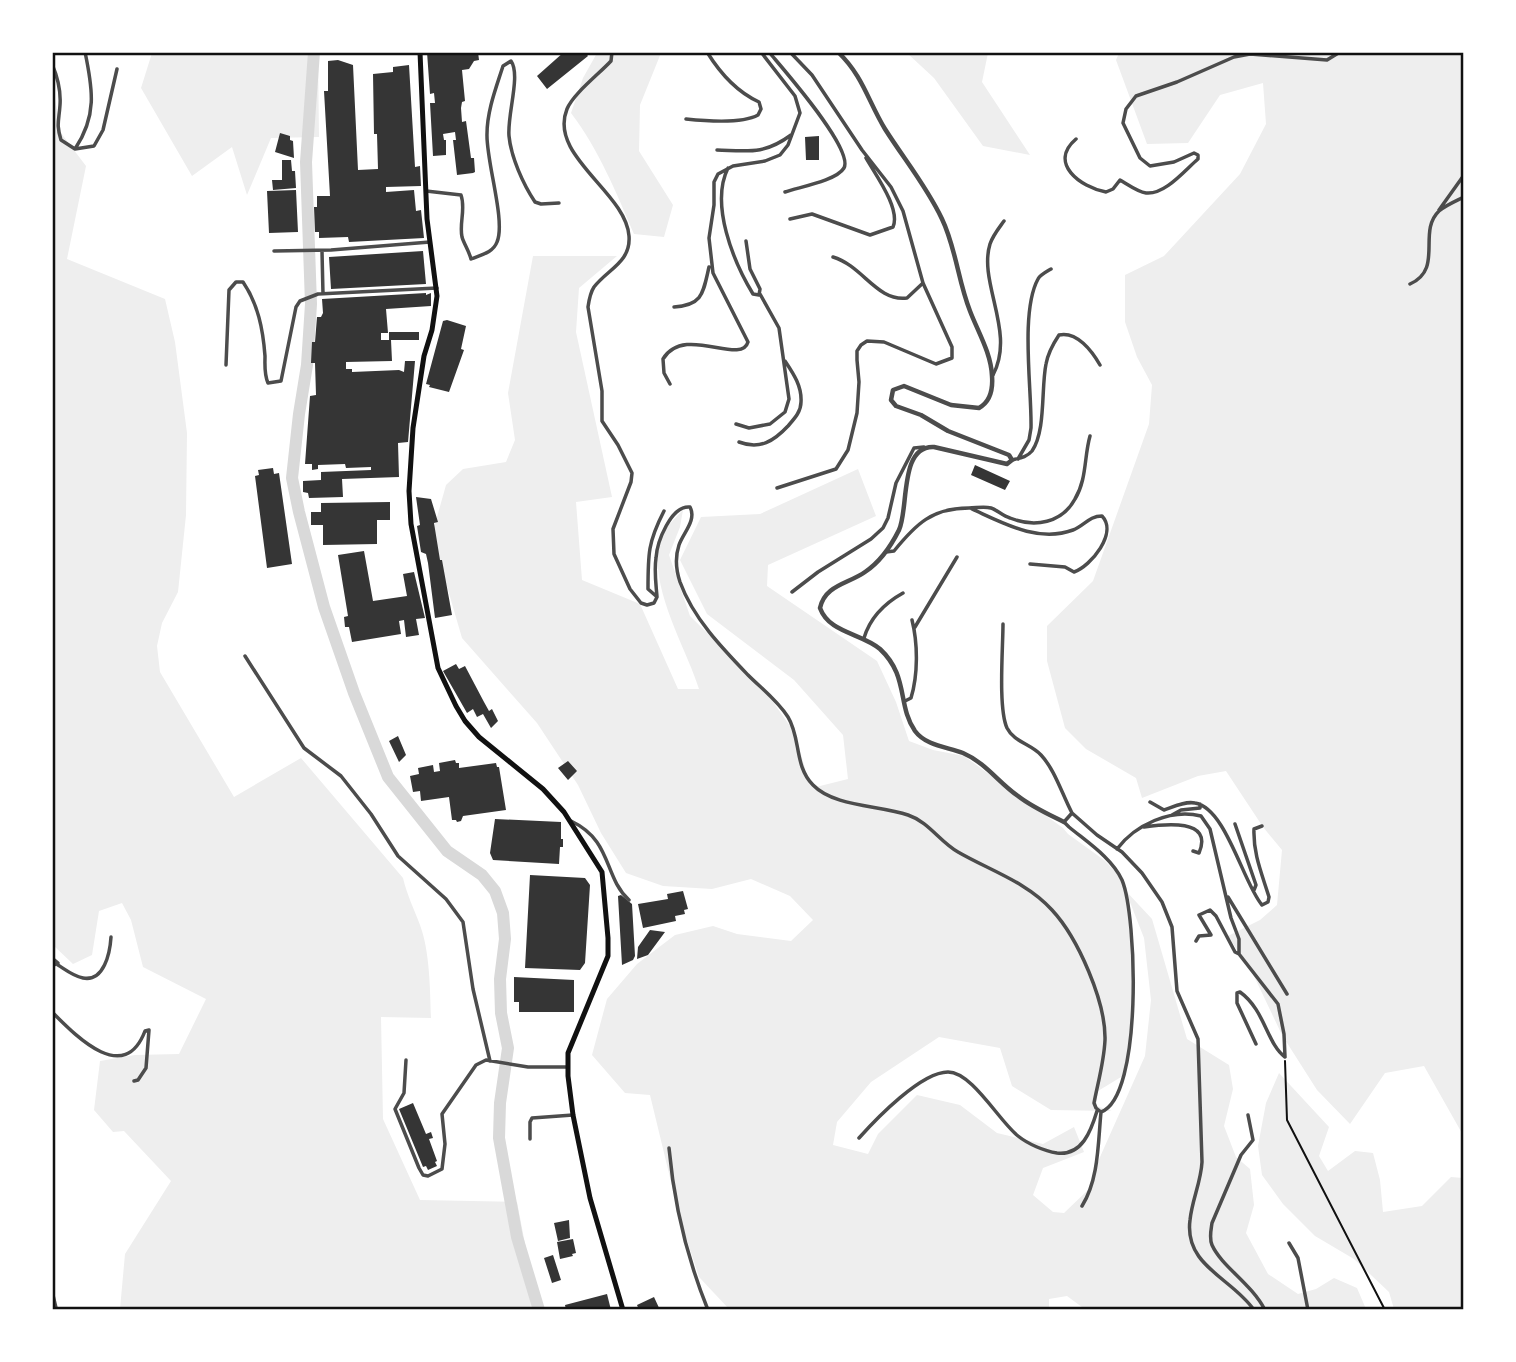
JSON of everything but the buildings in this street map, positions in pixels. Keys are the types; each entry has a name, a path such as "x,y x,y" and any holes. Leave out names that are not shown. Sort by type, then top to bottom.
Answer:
{"main road":[{"path":"420,52 426,191 437,288 436,307 424,356 413,428 409,500 438,668 456,706 472,729 494,751 543,789 571,821 602,872 608,956 573,1036 568,1053 568,1067 573,1115 600,1237 623,1310"}],"street":[{"path":"75,149 86,134 92,112 90,75 85,52"},
{"path":"612,52 611,61 568,107 564,129 570,147 617,209 629,233 627,254 595,286 590,294 588,307 602,391 602,421 632,473 613,528 614,554 636,598 647,605 654,603 657,597 656,556 660,539 675,513 680,508 690,507 693,511 692,518 678,545 680,582 701,620 750,676 779,703 789,718 804,772 813,786 835,797 910,815 927,824 958,852 1016,882 1052,909 1087,970 1101,1013 1105,1038 1094,1103 1099,1111 1095,1168 1082,1206"},
{"path":"686,119 751,119 758,115 761,109 759,102 745,96 716,67 706,52"},
{"path":"674,307 691,306 697,301 710,264 709,238 714,182 718,174 728,168 780,155 788,145 800,113 794,96 761,52"},
{"path":"769,52 809,100 842,151 846,164 843,170 833,177 785,192"},
{"path":"777,488 836,469 848,450 857,413 857,351 861,345 867,341 884,342 936,364 952,358 952,346 923,283 903,211 891,187 862,150 812,75 790,52"},
{"path":"838,52 860,78 878,118 943,220 993,375 986,403 979,408 951,405 904,386 893,390 891,400 896,406 921,415 948,431 1015,459"},
{"path":"1076,139 1065,150 1064,159 1066,168 1086,185 1106,192 1113,189 1120,180 1146,193 1157,191 1198,159 1198,155 1194,153 1174,162 1150,166 1140,158 1124,122 1126,109 1136,96 1177,82 1234,57 1250,54 1327,60 1340,52"},
{"path":"426,191 461,195 464,208 462,238 469,249 471,259 488,253 496,245 499,229 488,154 487,125 503,66 510,61 515,73 509,114 512,149 535,202 541,205 559,203"},
{"path":"52,64 59,82 60,105 56,125 61,140 75,149 94,146 103,130 117,69"},
{"path":"716,150 760,151 776,146 791,135"},
{"path":"790,219 812,214 870,235 893,227 895,221 889,199 862,150"},
{"path":"728,168 721,186 726,230 747,284 753,294 760,294"},
{"path":"1410,284 1427,272 1432,226 1438,212 1464,175"},
{"path":"1438,212 1464,197"},
{"path":"993,375 999,364 999,315 987,258 993,235 1004,221"},
{"path":"736,424 749,428 765,427 785,412 789,400 779,328 760,294 746,255 746,241"},
{"path":"274,251 430,242"},
{"path":"321,294 322,250"},
{"path":"833,257 855,267 884,294 893,298 907,298 923,283"},
{"path":"670,384 664,373 663,359 674,347 693,344 743,351 747,347 748,342 710,264"},
{"path":"1015,459 1029,440 1031,428 1028,334 1031,301 1038,277 1051,270"},
{"path":"226,365 229,290 233,283 243,282 256,306 265,354 265,376 271,384 281,381 296,307 300,301 321,294 437,288"},
{"path":"792,592 818,572 872,539 883,528 896,483 914,448 926,447 1007,464 1033,449 1038,433 1045,366 1050,349 1059,334 1069,334 1084,344 1100,365"},
{"path":"739,442 754,446 770,442 796,417 802,404 799,387 783,359"},
{"path":"886,552 894,551 911,529 936,513 956,508 990,508 1010,519 1030,523 1048,522 1066,512 1078,492 1087,463 1090,436"},
{"path":"926,447 920,450 909,471 901,526 886,552 865,572 836,586 822,601 820,608 827,622 864,638 881,650 896,669 908,717 916,732 926,741 964,753 982,763 1019,797 1064,822 1119,875 1126,891 1132,932 1133,1019 1130,1051 1112,1104 1106,1111 1099,1111"},
{"path":"969,508 1012,527 1045,535 1072,530 1097,516 1102,516 1107,522 1108,528 1100,547 1094,557 1079,570 1074,572 1065,567 1030,564"},
{"path":"657,597 648,589 648,550 653,532 664,511"},
{"path":"914,629 957,557"},
{"path":"864,638 867,628 881,609 903,593"},
{"path":"905,701 911,698 913,691 916,657 912,620"},
{"path":"1003,624 1003,696 1007,727 1015,738 1040,753 1072,813 1142,873 1163,902 1172,927 1177,991 1199,1039 1202,1176 1189,1222 1189,1238 1192,1250 1204,1264 1254,1310"},
{"path":"245,656 304,748 341,776 371,814 398,856 446,899 463,922 473,989 490,1061"},
{"path":"1150,802 1164,810 1191,802 1200,804 1214,816 1262,905 1268,902 1265,884 1255,858 1254,842 1254,829 1262,826"},
{"path":"1117,849 1131,832 1181,810 1200,808 1200,804"},
{"path":"1064,822 1072,813"},
{"path":"1171,816 1195,815 1206,821 1239,939 1239,954"},
{"path":"571,821 586,829 597,841 622,893 629,900"},
{"path":"1234,824 1255,879 1254,890"},
{"path":"1140,828 1167,825 1194,828 1199,834 1201,846 1199,853 1192,851"},
{"path":"1226,895 1287,994"},
{"path":"1196,942 1199,936 1211,935 1199,915 1210,910 1235,952 1278,1004 1285,1057"},
{"path":"52,958 55,965 79,977 93,978 104,965 110,950 111,937"},
{"path":"1256,1044 1237,1003 1237,993 1240,992 1256,1008 1278,1052 1285,1057"},
{"path":"52,1012 79,1038 100,1052 110,1055 124,1056 142,1038 145,1031 149,1030 146,1068 138,1080 134,1081"},
{"path":"406,1060 405,1087 395,1109 419,1168 423,1175 428,1176 442,1170 445,1144 442,1114 476,1065 490,1061 511,1065 568,1067"},
{"path":"859,1138 878,1117 890,1110 904,1093 933,1077 949,1072 963,1077 1020,1138 1055,1153 1067,1153 1078,1148 1099,1111"},
{"path":"530,1139 530,1122 533,1118 573,1115"},
{"path":"1248,1115 1253,1140 1241,1155 1212,1223 1210,1234 1217,1252 1251,1288 1265,1310"},
{"path":"669,1148 673,1190 681,1224 694,1274 708,1310"},
{"path":"1289,1243 1298,1258 1308,1310"},
{"path":"52,1293 56,1310"}],"path":[{"path":"1285,1057 1287,1120 1385,1310"}],"shaded area":[{"path":"152,53 318,53 319,137 271,138 247,195 232,147 192,176 141,88"},
{"path":"597,53 661,53 640,105 639,151 673,205 664,237 634,234 598,156 571,113 583,78"},
{"path":"907,53 988,53 982,82 1030,155 983,146 934,78"},
{"path":"1119,53 1463,53 1463,1135 1424,1066 1385,1073 1350,1124 1317,1090 1282,1035 1253,974 1228,936 1260,920 1277,905 1282,850 1263,827 1226,771 1198,776 1142,798 1136,778 1086,749 1065,728 1047,661 1047,626 1093,581 1149,424 1152,385 1137,357 1125,322 1125,275 1164,256 1240,174 1266,124 1263,83 1220,95 1188,143 1147,144 1116,60"},
{"path":"52,81 61,133 86,166 67,259 165,299 175,342 187,433 186,515 178,592 162,623 157,646 160,672 234,797 301,758 403,878 426,947 431,1018 381,1017 383,1119 420,1200 517,1202 532,1280 542,1309 120,1309 125,1254 171,1181 124,1131 113,1132 94,1110 100,1061 135,1055 179,1054 206,999 143,967 131,920 122,903 99,911 92,955 73,964 53,945"},
{"path":"533,256 617,256 579,288 576,332 612,497 576,502 582,580 640,604 678,689 699,689 668,610 658,567 659,548 665,530 683,510 680,527 669,555 690,616 763,688 795,733 808,779 816,787 848,779 843,735 794,680 707,614 680,560 701,517 760,514 858,469 876,516 768,565 767,586 877,661 896,702 909,741 933,750 964,756 1063,828 1114,870 1124,883 1125,890 1152,919 1187,1039 1229,1065 1233,1089 1224,1126 1236,1157 1250,1169 1254,1205 1246,1233 1268,1274 1298,1294 1316,1289 1334,1278 1357,1288 1366,1309 1086,1310 1067,1296 1049,1299 1049,1310 729,1309 699,1277 680,1219 650,1095 625,1093 592,1055 607,999 637,964 675,935 713,926 737,934 791,941 813,920 790,896 751,879 712,889 663,886 626,873 601,833 578,785 537,723 462,638 432,535 446,485 463,469 506,462 515,440 508,393","holes":["1126,892 1144,938 1151,1000 1145,1056 1088,1190 1064,1213 1053,1212 1033,1195 1043,1168 1084,1152 1074,1127 1043,1144 997,1133 960,1105 917,1095 878,1134 868,1154 833,1145 837,1122 871,1082 939,1037 1000,1048 1012,1086 1051,1110 1112,1111 1096,1106 1098,1091 1126,1074 1133,1020 1131,932"]},
{"path":"1279,1073 1329,1127 1319,1156 1328,1171 1355,1151 1373,1153 1380,1180 1383,1212 1422,1206 1451,1177 1463,1178 1463,1309 1394,1309 1389,1292 1354,1259 1315,1236 1283,1204 1262,1175 1258,1146 1266,1103"}],"waterway":[{"path":"314,52 306,162 311,304 307,365 292,478 324,607 354,693 388,777 447,851 482,875 495,891 503,913 505,939 500,979 501,1013 508,1048 500,1103 499,1138 517,1237 539,1310"}]}
